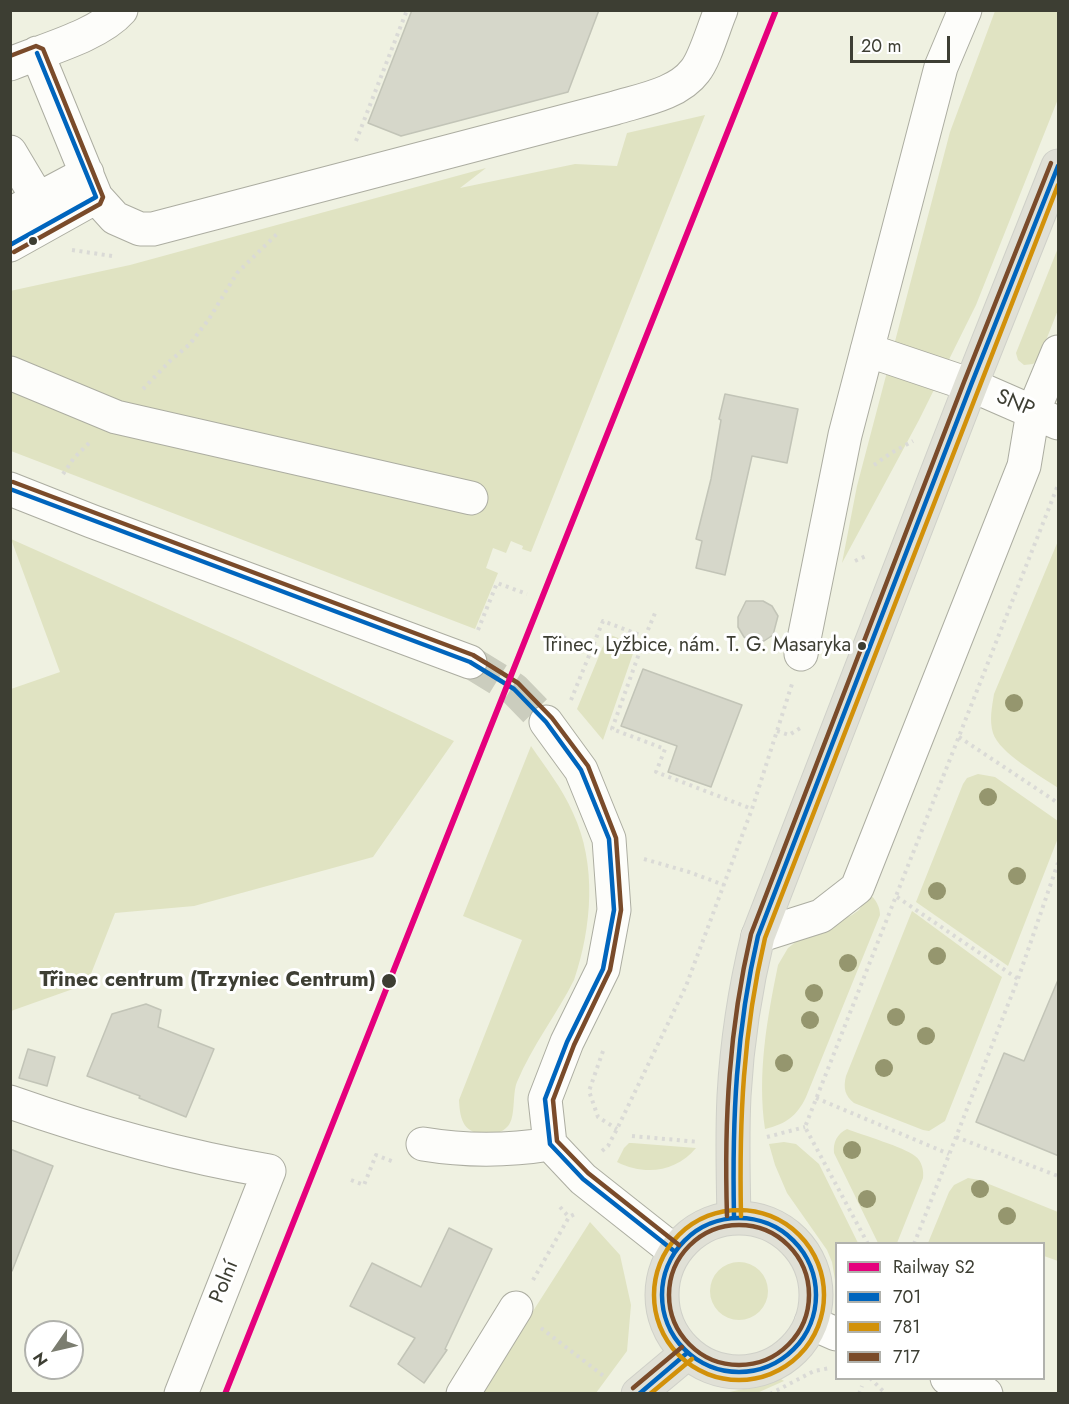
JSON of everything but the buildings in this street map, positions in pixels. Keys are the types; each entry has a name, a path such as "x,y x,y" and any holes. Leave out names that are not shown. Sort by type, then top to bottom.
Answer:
{"main road":[{"path":"734,1216 735,1085 747,981 758,936 971,385 1059,166"},
{"path":"734,1216 759,1220 783,1230 802,1248 813,1272 824,1329 799,1344 780,1360 757,1370 732,1372 708,1366 687,1353 673,1336 663,1316 660,1293 664,1271 674,1251 690,1234 711,1222 734,1216"},
{"path":"638,1394 687,1353"}],"street":[{"path":"121,10 111,21 92,32 24,58 92,185 115,218 140,229 153,229 355,174 615,108 660,94 685,81 696,70 721,10"},
{"path":"801,654 845,435 941,67 966,10"},
{"path":"10,152 24,206 92,185"},
{"path":"10,245 92,185"},
{"name":"SNP","path":"867,350 971,385 1046,418"},
{"path":"758,936 821,916 857,888 1024,466 1046,418 1059,352"},
{"path":"10,373 116,417 471,498"},
{"path":"10,489 103,525 473,647"},
{"path":"557,714 609,839 614,910 603,969 567,1042 545,1099 550,1144 583,1179 674,1251"},
{"name":"Polní","path":"10,1102 48,1116 215,1162 269,1171 181,1394"},
{"path":"423,1144 455,1149 518,1149 550,1144"},
{"path":"463,1394 516,1308"},
{"path":"952,1380 986,1394"}],"path":[{"path":"355,144 407,10"},
{"path":"60,480 74,458 170,361 190,344 209,319 237,273 283,228"},
{"path":"867,1242 805,1127 1059,485"},
{"path":"473,647 497,583 527,594"},
{"path":"655,613 612,729 665,749 656,772 752,809"},
{"path":"557,714 603,621 645,637"},
{"path":"563,637 591,648"},
{"path":"602,1152 617,1129 686,986 747,824 801,654"},
{"path":"959,737 1059,803"},
{"path":"643,859 724,885"},
{"path":"915,1242 1018,979 1059,863"},
{"path":"897,897 1018,979"},
{"path":"589,1091 598,1117 617,1129"},
{"path":"816,1098 949,1154"},
{"path":"767,1137 805,1127"},
{"path":"632,1136 699,1142"},
{"path":"956,1137 1059,1176"},
{"path":"608,1146 609,1157"},
{"path":"569,1217 516,1308 605,1377"},
{"path":"770,1394 814,1371 835,1369"},
{"path":"872,1380 886,1394"},
{"path":"859,1394 862,1386"}],"green space":[{"path":"995,11 1058,11 1058,99 976,305 919,420 842,563 857,486 950,132"},
{"path":"705,115 531,552 511,541 506,553 493,548 486,568 498,573 475,629 11,451 10,291 130,265 486,168 460,188 575,164 617,166 627,133"},
{"path":"1058,248 1058,310 1039,358 1033,364 1024,365 1018,360 1016,353"},
{"path":"11,539 242,642 454,741 373,857 194,906 115,913 87,984 11,1011 11,689 60,672"},
{"path":"1058,541 1058,788 1021,764 1003,748 993,733 991,718 994,694"},
{"path":"608,634 636,645 603,740 577,709"},
{"path":"531,746 564,795 581,833 589,874 588,917 585,939 574,980 517,1082 510,1122 498,1133 479,1133 473,1132 465,1125 459,1100 522,940 463,916"},
{"path":"978,774 995,777 1058,821 1058,838 1008,966 916,902 963,784 967,778"},
{"path":"869,894 877,903 880,915 806,1097 790,1118 779,1125 765,1129 763,1067 767,1026 778,965 788,948 797,941 852,915 859,910"},
{"path":"912,911 1002,977 945,1121 929,1131 854,1103 847,1095 845,1088 846,1076"},
{"path":"847,1129 902,1149 915,1156 921,1163 923,1178 897,1242 878,1242 834,1153 836,1139"},
{"path":"784,1142 796,1144 819,1164 858,1242 835,1242 835,1280 827,1250 787,1193 769,1144"},
{"path":"629,1143 696,1148 670,1167 649,1170 617,1162"},
{"path":"968,1178 979,1180 1058,1212 1058,1261 1045,1256 1045,1242 928,1242 954,1185"},
{"path":"590,1222 620,1255 631,1305 627,1351 596,1393 480,1394"},
{"path":"733,1262 745,1262 760,1270 768,1285 768,1297 760,1312 745,1320 733,1320 718,1312 710,1297 710,1285 718,1270"},
{"path":"781,1379 784,1381 757,1393 725,1393 766,1384"}],"tunnel":[{"path":"470,662 514,689 546,722"}],"rail line":[{"name":"S2","path":"225,1394 776,10"}],"transit line":[{"name":"717","path":"10,56 36,46 43,49 103,197 100,204 14,252"},
{"name":"701","path":"37,53 96,197"},
{"name":"717","path":"727,1216 727,1109 733,1039 751,934 1051,163"},
{"name":"701","path":"734,1216 737,1075 745,1006 758,936 1058,166"},
{"name":"781","path":"741,1216 744,1076 752,1008 765,938 1058,185"},
{"name":"701","path":"10,245 96,197"},
{"name":"717","path":"13,482 473,655 518,683 552,718 588,766 616,838 621,910 610,970 574,1045 553,1100 557,1141 588,1173 679,1245"},
{"name":"701","path":"10,489 470,662 514,689 546,722 581,770 609,839 614,910 603,969 567,1042 545,1099 550,1144 583,1179 674,1251"},
{"name":"781","path":"739,1210 771,1217 786,1224 799,1235 810,1248 817,1263 824,1295 817,1327 810,1342 799,1355 786,1366 771,1373 739,1380 707,1373 692,1366 679,1355 668,1342 661,1327 654,1295 661,1263 668,1248 679,1235 692,1224 707,1217 739,1210"},
{"name":"701","path":"739,1218 754,1219 769,1224 794,1240 810,1265 815,1280 816,1295 815,1310 810,1325 794,1350 769,1366 754,1371 739,1372 724,1371 709,1366 684,1350 668,1325 663,1310 662,1295 663,1280 668,1265 684,1240 709,1224 724,1219 739,1218"},
{"name":"717","path":"739,1225 766,1231 778,1237 788,1246 797,1256 803,1268 809,1295 803,1322 797,1334 788,1344 778,1353 766,1359 739,1365 712,1359 700,1353 690,1344 681,1334 675,1322 669,1295 675,1268 681,1256 690,1246 700,1237 712,1231 739,1225"},
{"name":"717","path":"633,1388 682,1347"},
{"name":"701","path":"639,1394 687,1353"},
{"name":"781","path":"650,1394 692,1359"}],"place":[{"name":"Třinec, Lyžbice, nám. T. G. Masaryka","path":"862,646"},
{"name":"Třinec centrum (Trzyniec Centrum)","path":"389,981"}]}
